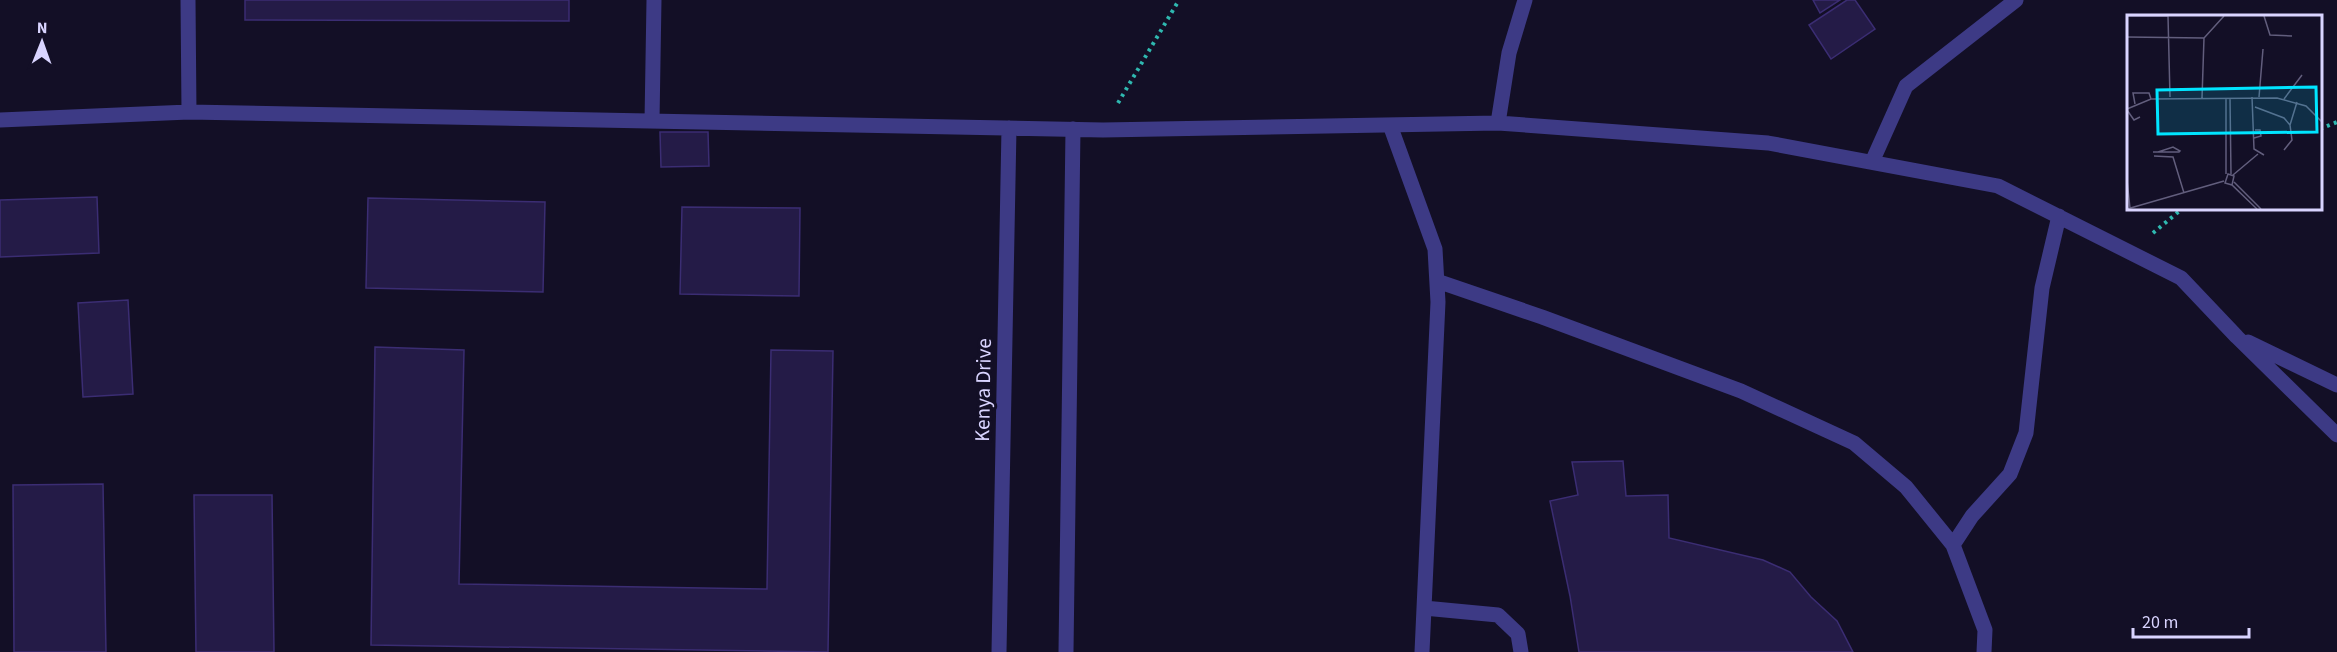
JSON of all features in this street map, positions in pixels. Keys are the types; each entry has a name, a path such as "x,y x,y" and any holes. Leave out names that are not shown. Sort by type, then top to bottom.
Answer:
{"lane":[{"path":"188,0 189,112"},
{"path":"652,121 654,0"},
{"path":"1498,123 1509,53 1525,0"},
{"path":"1872,162 1906,86 2016,0"},
{"path":"0,120 189,112 1103,130 1498,123 1768,143 1998,186 2181,278 2237,337 2337,435"},
{"path":"1390,125 1435,249 1437,281 1438,314 1422,652"},
{"name":"Kenya Drive","path":"999,652 1009,128"},
{"path":"1066,652 1073,129"},
{"path":"1953,545 1972,516 2010,474 2026,433 2042,288 2059,216"},
{"path":"1437,281 1742,391 1854,443 1906,487 1953,545 1985,630 1984,652"},
{"path":"2237,337 2337,385"},
{"path":"1424,608 1498,615 1518,634 1521,652"}],"path":[{"path":"1103,130 1179,0"},
{"path":"2322,128 2337,122"},
{"path":"2129,252 2181,210"}],"building":[{"path":"245,0 569,0 569,21 245,20"},
{"path":"1813,0 1840,0 1820,13"},
{"path":"1847,0 1855,0 1875,29 1831,59 1809,25"},
{"path":"660,132 708,132 709,166 661,167"},
{"path":"97,197 99,253 0,257 0,200"},
{"path":"368,198 545,202 543,292 366,288"},
{"path":"682,207 800,208 799,296 680,294"},
{"path":"128,300 133,394 83,397 78,303"},
{"path":"375,347 464,350 459,584 767,589 771,350 833,351 828,652 371,645"},
{"path":"1623,461 1626,496 1668,495 1669,538 1763,560 1790,572 1811,597 1837,621 1853,652 1579,652 1550,501 1578,495 1572,462"},
{"path":"103,484 106,652 14,652 13,485"},
{"path":"194,495 272,495 274,652 196,652"}]}
